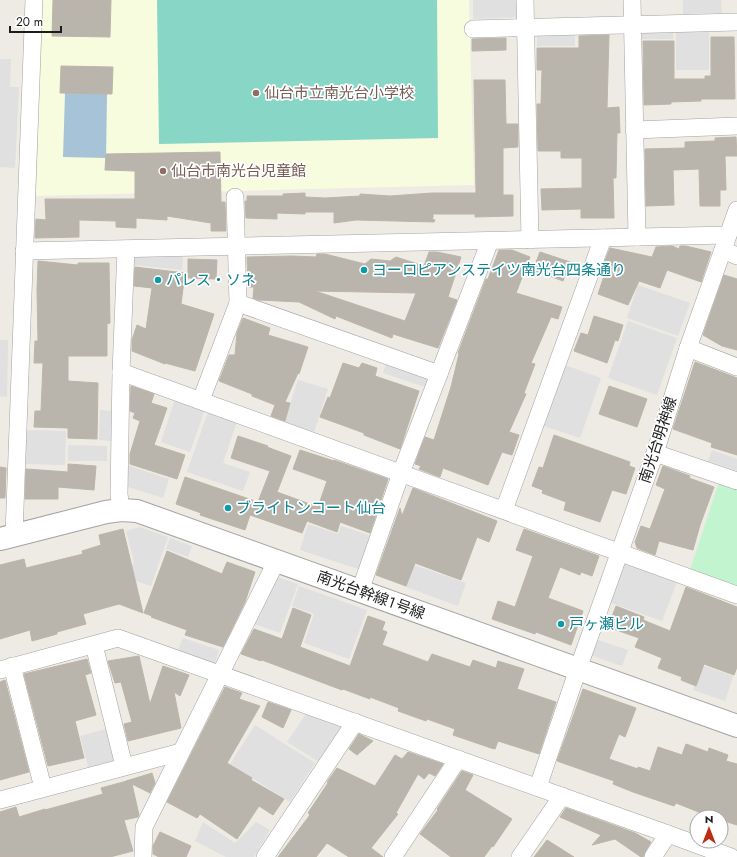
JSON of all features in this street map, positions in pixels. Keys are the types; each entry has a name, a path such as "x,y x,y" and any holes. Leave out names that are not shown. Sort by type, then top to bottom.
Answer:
{"street":[{"path":"7,537 24,251 34,0"},
{"path":"524,0 530,240"},
{"path":"632,0 637,237"},
{"path":"473,29 737,22"},
{"path":"634,130 737,126"},
{"path":"200,400 238,303 235,197"},
{"name":"南光台明神線","path":"538,787 578,669 655,453 688,348 729,247 737,210"},
{"path":"24,251 637,237 729,247"},
{"path":"504,510 603,238"},
{"path":"360,591 401,473 490,241"},
{"path":"121,510 119,494 121,372 126,249"},
{"path":"238,303 439,374"},
{"path":"688,348 737,367"},
{"path":"121,372 737,595"},
{"path":"655,453 737,481"},
{"name":"南光台幹線１号線","path":"7,537 106,512 121,510 137,511 737,726"},
{"path":"143,857 144,827 219,673 272,570 275,561"},
{"path":"44,788 6,668 118,638 731,857"},
{"path":"94,644 124,766"},
{"path":"265,857 355,722"},
{"path":"0,800 181,752"},
{"path":"393,857 458,759"},
{"path":"520,857 562,796"},
{"path":"652,857 668,834"}],"shaded area":[{"name":"仙台市立南光台小学校","path":"43,0 469,0 474,185 36,196"},
{"path":"157,0 437,0 438,138 159,144"},
{"path":"473,0 518,0 519,17 473,19"},
{"path":"683,0 721,0 722,13 683,14"},
{"path":"709,28 709,70 676,70 676,29"},
{"path":"639,29 673,29 673,39 639,39"},
{"path":"537,32 575,32 575,46 537,46"},
{"path":"0,59 11,59 10,87 19,87 15,168 0,167"},
{"path":"65,93 107,94 106,158 63,157"},
{"path":"135,252 183,257 182,270 134,265"},
{"path":"638,285 690,303 678,336 627,318"},
{"path":"628,321 677,338 657,395 608,378"},
{"path":"0,340 8,340 7,397 0,396"},
{"path":"387,361 423,373 428,379 425,387 383,373"},
{"path":"565,365 601,378 580,438 544,426"},
{"path":"298,380 328,389 314,432 284,422"},
{"path":"175,399 205,409 190,452 161,442"},
{"path":"209,409 238,419 223,463 250,472 243,491 187,472"},
{"path":"100,410 112,411 112,441 99,440"},
{"path":"24,430 66,431 65,465 23,464"},
{"path":"68,445 107,446 107,461 68,461"},
{"path":"712,450 737,459 737,471 708,461"},
{"path":"127,465 169,479 163,498 125,486"},
{"path":"719,482 737,489 737,587 690,570"},
{"path":"308,524 338,534 341,526 372,536 361,570 300,550"},
{"path":"140,527 168,537 151,586 127,578 134,562 126,531"},
{"path":"170,538 192,546 188,557 166,549"},
{"path":"622,559 678,579 662,621 606,601"},
{"path":"411,564 466,583 458,606 403,586"},
{"path":"277,577 298,584 280,633 254,624"},
{"path":"299,586 367,610 349,659 304,643 314,614 292,606"},
{"path":"183,638 219,650 215,663 178,650"},
{"path":"595,639 628,650 622,666 590,655"},
{"path":"702,665 733,676 725,701 693,690"},
{"path":"308,711 335,717 342,727 319,762 287,742"},
{"path":"255,725 315,763 290,802 230,764"},
{"path":"109,728 118,763 89,770 80,736"},
{"path":"203,822 235,843 256,822 270,830 254,857 226,857 195,841"}],"building":[{"path":"53,0 111,0 110,37 52,36"},
{"path":"609,35 607,108 619,107 620,133 617,133 616,178 613,178 614,218 581,218 581,209 542,210 541,189 582,188 582,158 561,158 561,151 538,151 537,104 541,104 542,70 537,70 537,48 579,48 579,36"},
{"path":"711,37 734,37 735,99 701,99 701,101 644,105 643,41 674,41 674,79 705,79 705,76 711,76"},
{"path":"506,38 506,50 472,51 472,39"},
{"path":"61,66 113,67 112,94 60,93"},
{"path":"474,80 505,80 506,124 518,124 518,147 503,148 503,195 513,195 513,216 475,217 475,214 433,214 433,218 430,218 435,220 434,222 356,220 334,223 334,212 305,212 305,214 277,213 277,219 246,218 245,201 247,201 247,196 283,196 283,194 305,193 305,197 325,198 360,196 360,194 390,196 432,193 476,193"},
{"path":"736,137 737,156 725,156 726,190 720,190 720,206 700,206 699,169 673,170 674,205 646,206 645,149 685,148 685,142 715,141 715,138"},
{"path":"220,152 221,202 225,202 226,231 211,231 211,223 167,216 167,220 136,218 136,228 116,227 116,221 79,220 79,237 35,238 36,219 46,220 45,199 135,199 135,171 105,170 106,154"},
{"path":"672,246 679,249 680,246 686,246 711,252 701,282 667,270 660,288 639,281 628,305 598,294 607,267 603,266 610,248 652,257 656,247"},
{"path":"499,250 512,250 530,257 516,293 562,307 558,319 551,317 531,363 535,364 524,393 526,394 509,432 519,435 512,455 502,452 488,485 443,468 440,477 419,469 421,466 415,464 425,437 434,440 451,387 458,353 486,279 488,279"},
{"path":"429,252 437,252 461,257 448,297 457,300 438,348 393,334 392,338 336,316 335,319 299,302 259,300 253,298 254,287 248,287 247,257 316,257 317,254 325,254 365,264 371,259 390,261 396,257 424,266","holes":["315,291 416,293 405,321"]},
{"path":"540,252 570,262 563,281 533,270"},
{"path":"188,259 217,260 216,279 188,278"},
{"path":"38,261 78,265 78,263 109,263 110,323 107,324 107,356 68,356 68,381 98,383 97,439 68,438 68,428 34,427 35,411 41,411 43,363 34,363 35,341 38,341"},
{"path":"135,267 185,273 181,304 214,314 195,371 165,364 132,351 132,340 137,325 146,329 152,288 134,286"},
{"path":"724,275 737,279 737,350 722,346 703,335"},
{"path":"594,316 623,325 618,341 615,340 607,363 574,351 581,333 588,335"},
{"path":"243,318 270,328 268,335 308,347 299,374 298,373 285,402 290,403 285,421 271,416 275,405 219,381 229,355 235,355 237,333"},
{"path":"695,362 737,378 737,455 711,447 712,443 673,429"},
{"path":"343,363 359,368 362,363 377,368 375,376 419,391 400,449 364,435 364,433 320,417 328,397 330,398"},
{"path":"131,386 154,394 151,403 167,408 154,445 185,455 177,479 130,464 130,454 140,421 133,418 135,413 130,411"},
{"path":"609,386 647,399 637,427 599,414"},
{"path":"554,435 630,462 629,466 635,468 626,494 612,490 600,522 564,510 566,502 542,493 543,490 532,486 539,467 543,468"},
{"path":"238,436 268,446 267,447 291,456 277,492 318,507 327,481 293,469 300,450 388,479 370,533 340,522 337,532 307,521 302,533 250,515 245,530 200,515 201,513 176,504 185,477 258,502 270,471 231,458"},
{"path":"68,464 96,466 94,490 58,487 58,499 25,499 26,469 68,472"},
{"path":"663,466 714,487 700,525 693,550 659,541 655,555 637,548 635,542 641,526 650,529 665,489 656,485"},
{"path":"0,467 6,468 5,498 0,498"},
{"path":"413,488 497,521 489,542 477,537 461,580 415,563 406,586 376,575 400,508 402,516"},
{"path":"123,529 143,613 119,604 83,614 86,624 57,632 57,634 32,641 30,630 0,639 0,565 24,559 26,568 83,554 82,551 101,545 99,535"},
{"path":"524,529 599,556 592,576 581,572 580,575 560,567 548,598 583,611 571,645 536,632 535,634 492,619 498,601 515,607 533,556 516,550"},
{"path":"167,551 222,574 227,562 255,572 245,602 223,647 185,635 187,630 144,613"},
{"path":"686,587 737,607 737,667 734,675 704,664 696,686 681,680 682,677 658,668 662,658 635,647 639,638 608,627 616,606 644,617 643,620 670,631"},
{"path":"293,608 311,615 300,647 350,666 368,616 385,622 382,630 387,632 382,645 428,662 432,654 470,667 473,660 496,668 498,661 524,669 517,689 556,702 539,754 498,741 495,749 491,748 453,735 455,729 398,711 399,708 370,697 370,699 343,689 342,690 262,660 261,661 241,654 254,629 282,639"},
{"path":"139,656 150,704 163,666 189,675 180,696 174,692 181,728 128,741 124,724 132,722 121,682 115,683 108,661"},
{"path":"87,659 91,673 85,675 96,715 75,721 84,758 48,766 24,674"},
{"path":"5,680 29,772 0,780 0,682"},
{"path":"225,687 242,693 239,699 260,706 227,763 252,778 251,780 284,799 273,815 259,806 237,839 200,814 197,818 167,802"},
{"path":"583,689 636,708 625,737 619,734 609,759 638,769 638,767 650,771 658,747 682,755 686,744 708,752 709,748 728,755 726,761 737,764 737,825 729,822 729,809 691,809 676,803 674,806 613,784 614,781 557,761"},
{"path":"268,702 291,710 283,728 262,717"},
{"path":"359,734 373,741 357,755 349,749"},
{"path":"408,752 443,764 435,776 429,773 424,779 418,774 396,813 398,814 371,848 383,857 349,857 327,843 316,857 278,857 310,815 308,813 337,768 375,786 395,755 402,759"},
{"path":"462,771 473,775 465,790 512,819 493,847 492,846 484,857 451,857 420,834 438,810 437,809"},
{"path":"152,773 155,783 150,793 132,784 139,815 138,817 124,820 133,851 110,857 0,857 0,812 16,807 19,817 103,794 101,788"},
{"path":"566,808 635,833 651,842 643,857 615,839 592,845 601,835 560,817"},
{"path":"160,832 191,846 186,857 159,857 153,854 153,846"},
{"path":"547,840 574,857 534,857"}],"place":[{"name":"仙台市立南光台小学校","path":"256,93"},
{"name":"仙台市南光台児童館","path":"163,171"},
{"name":"ヨーロピアンステイツ南光台四条通り","path":"364,270"},
{"name":"パレス・ソネ","path":"158,280"},
{"name":"ブライトンコート仙台","path":"228,508"},
{"name":"戸ヶ瀬ビル","path":"561,624"}]}
